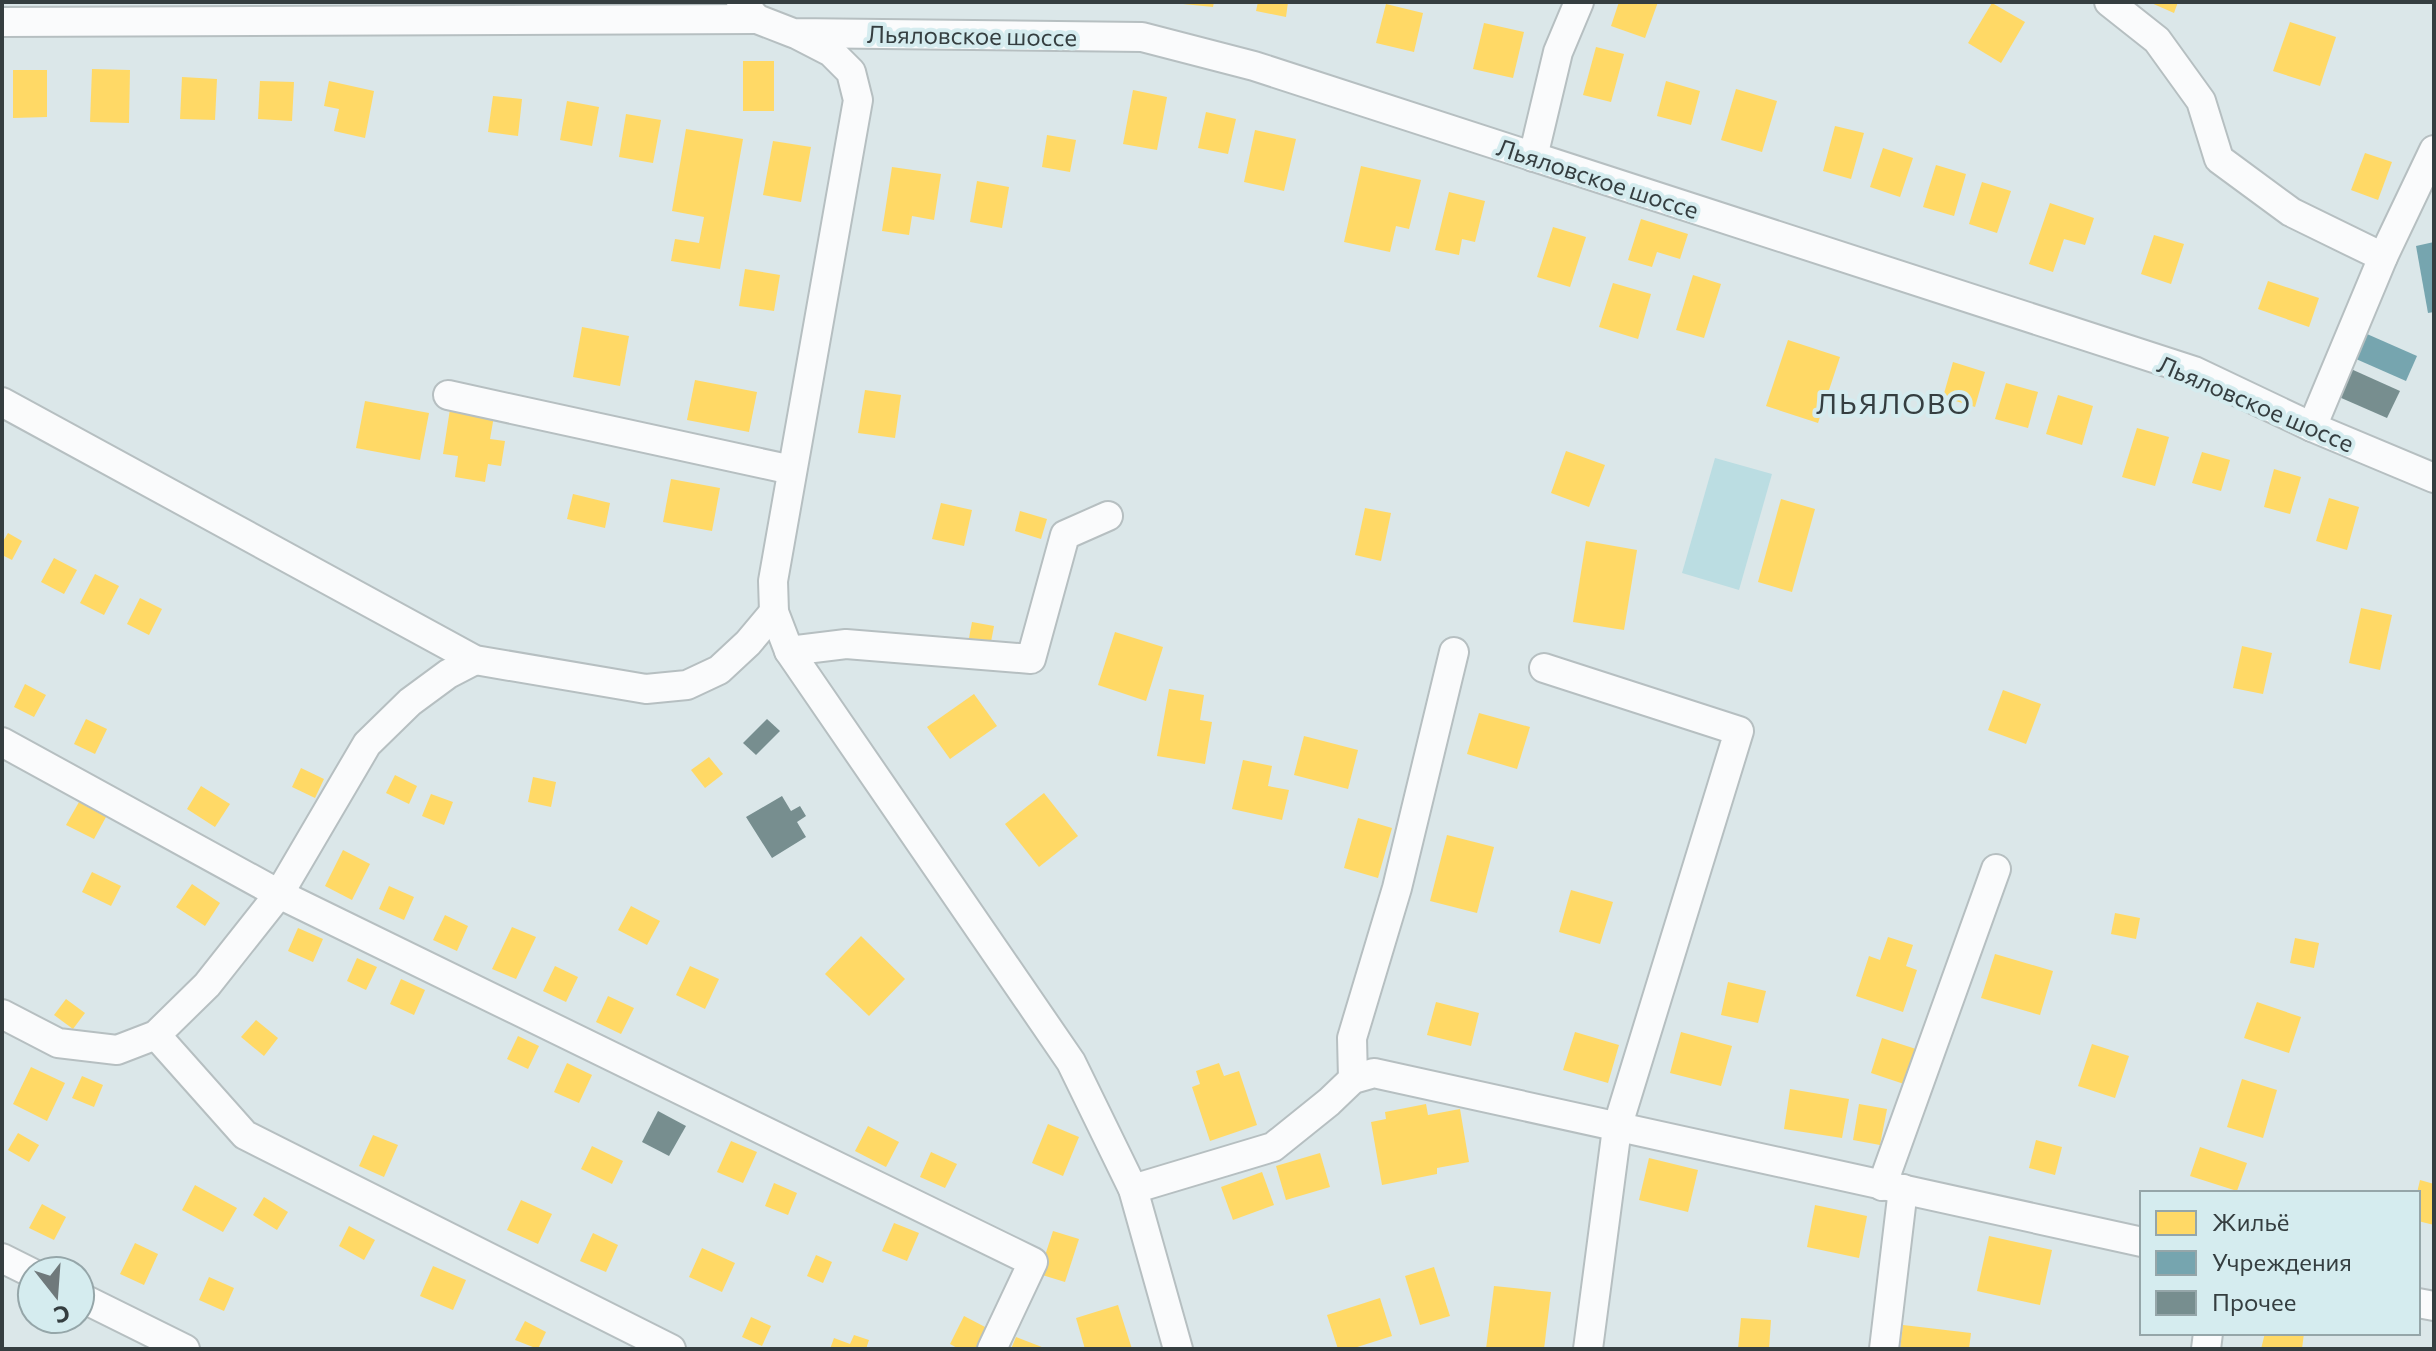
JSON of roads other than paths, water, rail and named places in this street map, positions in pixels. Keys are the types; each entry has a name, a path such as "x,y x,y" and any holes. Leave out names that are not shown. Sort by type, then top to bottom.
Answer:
{"street":[{"path":"1533,157 1558,52 1579,2"},
{"path":"2109,2 2157,40 2201,101 2219,159 2291,212 2383,257"},
{"path":"2,22 331,12 749,11"},
{"name":"Льяловское шоссе","path":"749,11 793,33 1142,37 1254,66 2194,371 2312,427 2434,478"},
{"path":"793,33 831,52 851,72 858,100 773,581 774,612 789,651 1071,1062 1133,1189 1178,1349"},
{"path":"2312,427 2383,257 2434,150"},
{"path":"448,395 792,470"},
{"path":"2,402 475,660 646,689 687,685 719,670 748,643 774,612"},
{"path":"789,651 846,644 1031,659 1065,535 1108,516"},
{"path":"1353,1079 1352,1038 1397,888 1454,652"},
{"path":"2,1014 58,1043 117,1050 156,1035 207,985 279,894 367,744 410,702 448,674 475,660"},
{"path":"1544,668 1739,731 1617,1128 1588,1349"},
{"path":"2,742 279,894 1033,1262 992,1349"},
{"path":"1884,1349 1892,1188 1996,869"},
{"path":"156,1035 245,1135 671,1349"},
{"path":"1133,1189 1273,1147 1353,1079 1374,1073 2140,1242"},
{"path":"96,1305 185,1349"}],"district":[{"name":"ЛЬЯЛОВО","path":"1894,403"}]}
